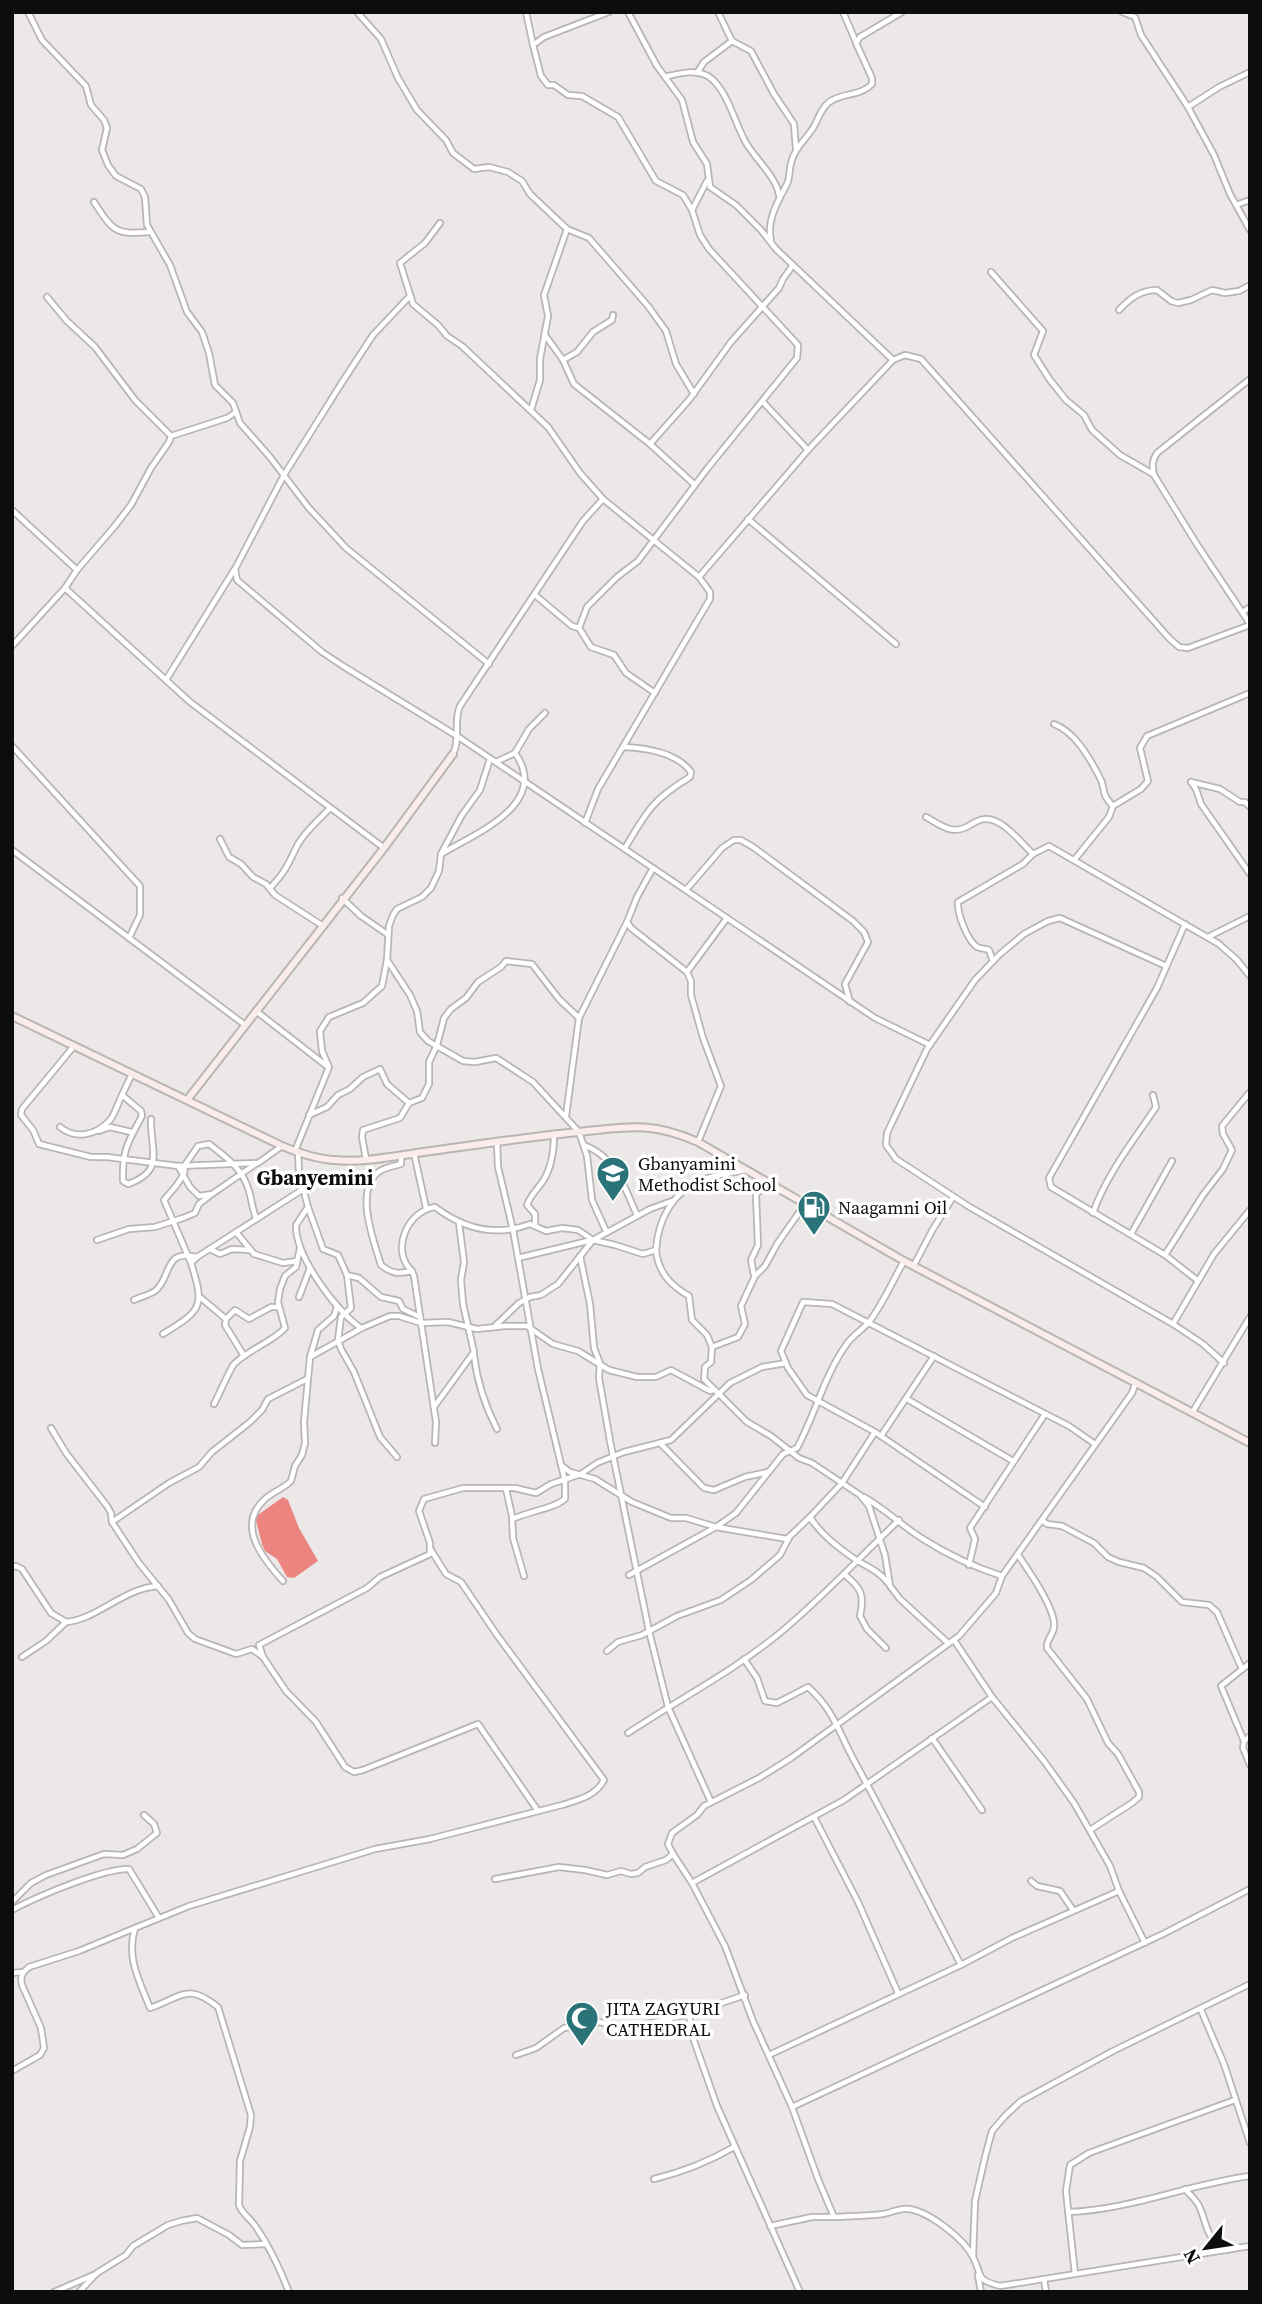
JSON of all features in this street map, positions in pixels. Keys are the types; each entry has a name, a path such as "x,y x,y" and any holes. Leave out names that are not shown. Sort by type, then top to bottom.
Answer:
{"main road":[{"path":"187,1100 342,898 384,848 453,754"},
{"path":"12,1016 282,1146 334,1160 366,1159 643,1126 671,1131 698,1142 904,1261 1250,1443"}],"street":[{"path":"28,12 42,40 86,86 92,105 104,120 107,128 102,149 108,165 117,176 141,189 145,197 147,225 170,265 187,312 202,332 215,385 233,403 240,423 308,507 346,548 489,664"},
{"path":"357,12 381,39 409,99 446,140 453,153 474,169 489,167 508,172 522,181 530,194 567,229 589,239 648,306 666,331 676,364 694,394"},
{"path":"526,12 541,76 548,85 554,85 568,95 582,96 618,117 656,180 683,195 692,210 699,235 709,249 798,345 799,352 638,561 617,577 587,607 579,628"},
{"path":"533,45 544,37 609,12"},
{"path":"628,12 665,77 682,100 693,142 707,164 708,180 715,191 736,205 793,265 893,360"},
{"path":"718,12 732,41 751,51 794,124 796,149"},
{"path":"772,243 769,233 780,196 789,182 790,165 796,149 813,130 821,111 829,103 839,97 860,93 872,84 872,78 843,12"},
{"path":"856,43 860,37 902,12"},
{"path":"1122,12 1135,17 1141,35 1188,107 1250,230"},
{"path":"697,73 704,62 732,41"},
{"path":"1188,107 1219,87 1250,72"},
{"path":"665,77 680,73 697,73 711,78 729,104 744,139 771,180 778,186 780,196"},
{"path":"692,210 708,180"},
{"path":"1236,205 1250,200"},
{"path":"94,202 111,228 118,233 150,232"},
{"path":"440,223 425,243 400,263 409,296 419,311 438,325 447,336 463,346 548,427 580,473 603,499 699,577 710,592 710,599 597,789 585,823"},
{"path":"531,410 540,380 540,359 548,316 544,295 567,229"},
{"path":"650,444 694,394 723,352 779,288 793,265"},
{"path":"699,577 808,450 893,360 905,355 916,356 933,371 1147,615 1179,647 1203,645 1250,624 1154,475 1120,455 1092,430 1084,415 1066,400 1049,380 1034,355 1043,331 991,272"},
{"path":"1119,310 1131,297 1149,290 1157,290 1171,302 1178,303 1212,290 1226,293 1239,291 1250,285"},
{"path":"166,680 235,569 284,475 373,335 409,296"},
{"path":"47,297 67,321 95,347 135,400 171,436"},
{"path":"563,360 577,352 593,332 612,320 613,315"},
{"path":"545,335 563,360 574,384 650,444 695,485"},
{"path":"1154,475 1153,459 1157,453 1250,379"},
{"path":"763,402 808,450"},
{"path":"171,436 227,418 236,412"},
{"path":"12,646 65,588 131,505 171,436"},
{"path":"453,754 457,736 455,720 460,706 583,521 603,499"},
{"path":"12,510 77,570"},
{"path":"748,519 896,644"},
{"path":"235,569 240,585 322,652 525,781 850,1003 930,1045"},
{"path":"65,588 190,702 384,848"},
{"path":"535,595 576,629 579,628 591,647 614,655 626,673 654,693"},
{"path":"1243,612 1250,607"},
{"path":"1075,859 1109,817 1113,806 1141,789 1148,781 1140,748 1147,736 1250,693"},
{"path":"397,1457 380,1437 354,1371 338,1340 339,1323 343,1314 351,1308 347,1275 338,1255 323,1249 299,1173 297,1152 329,1067 320,1041 320,1031 329,1017 363,1003 382,986 390,921 397,909 422,897 431,888 439,871 440,855 462,815 480,790 493,761 515,754 529,729 545,713"},
{"path":"1054,724 1064,728 1082,750 1101,779 1103,796 1113,806"},
{"path":"12,746 139,886 139,915 129,938"},
{"path":"624,747 662,753 691,772 690,777 662,794 649,807 625,848"},
{"path":"440,855 516,805 525,781 521,762 515,754"},
{"path":"1250,807 1220,789 1191,782 1201,804 1250,874"},
{"path":"270,888 283,875 297,845 330,808"},
{"path":"926,817 952,831 961,831 982,818 989,819 1014,834 1032,854"},
{"path":"220,839 229,857 270,888 275,895 323,926"},
{"path":"686,890 729,842 741,840 753,847 864,932 868,942 845,984 850,1003"},
{"path":"993,961 989,950 977,947 971,940 958,902 1049,846 1207,937 1229,952 1250,976"},
{"path":"12,850 245,1025"},
{"path":"565,1116 579,1018 653,868"},
{"path":"342,898 365,919 388,934"},
{"path":"1207,937 1250,916"},
{"path":"687,972 727,918"},
{"path":"1166,965 1060,918 1048,921 1024,934 993,961 964,994 930,1045 887,1133 886,1145 896,1159 953,1197 1173,1324 1203,1344 1224,1363"},
{"path":"627,922 687,972 691,981 691,995 700,1028 721,1086 698,1142"},
{"path":"1185,924 1157,988 1049,1178 1051,1187 1165,1255 1197,1280"},
{"path":"387,960 410,995 417,1011 420,1032 428,1041 463,1060 475,1062 496,1058 533,1082 579,1132 584,1145 592,1200 607,1231"},
{"path":"366,1159 363,1130 400,1118 409,1103 422,1098 429,1084 429,1062 444,1018 463,1001 478,982 509,960 532,964 559,999 579,1018"},
{"path":"256,1011 329,1067"},
{"path":"74,1046 22,1109 21,1115 33,1130 39,1144 90,1157 153,1164 182,1166 258,1163"},
{"path":"309,1115 327,1107 338,1095 350,1089 363,1077 380,1069 387,1084 409,1103"},
{"path":"97,1130 110,1120 132,1074"},
{"path":"1165,1255 1229,1159 1232,1150 1223,1134 1222,1126 1250,1091"},
{"path":"122,1095 141,1111 142,1116 131,1132 122,1160 123,1181 128,1184 141,1180 153,1164 155,1150 151,1119"},
{"path":"1093,1213 1121,1161 1156,1107 1153,1095"},
{"path":"61,1127 78,1135 110,1127 131,1132"},
{"path":"536,1226 535,1214 527,1205 531,1195 544,1180 554,1155 554,1135"},
{"path":"497,1142 498,1167 533,1329 538,1369 565,1481 565,1499 561,1502 515,1518"},
{"path":"182,1166 198,1146 205,1147 209,1144 233,1162 242,1175 250,1192 250,1203 256,1218"},
{"path":"584,1145 610,1161 637,1215"},
{"path":"97,1240 130,1229 155,1227 195,1213 199,1204 282,1146"},
{"path":"414,1153 426,1208"},
{"path":"401,1155 401,1164 381,1170 373,1178 367,1194 366,1209 381,1265 398,1274 412,1271"},
{"path":"1131,1234 1172,1161"},
{"path":"182,1166 190,1187 200,1196 212,1194"},
{"path":"745,1170 701,1180 683,1190 661,1222 656,1250 657,1263 668,1282 689,1296 692,1320 707,1335 712,1347 704,1379 747,1422 771,1436 789,1451 899,1520 921,1538 969,1565 1002,1576"},
{"path":"163,1335 198,1306 200,1297 191,1263 164,1200 184,1174"},
{"path":"755,1276 751,1260 758,1244 756,1195 766,1182"},
{"path":"191,1263 304,1188"},
{"path":"914,1265 953,1197"},
{"path":"494,1327 526,1299 541,1295 558,1284 593,1240 637,1215 673,1201"},
{"path":"712,1347 738,1337 745,1324 741,1306 755,1276 765,1266 805,1204"},
{"path":"308,1207 296,1225 300,1247 310,1267 343,1314 362,1328"},
{"path":"435,1443 434,1408 412,1271 401,1255 401,1238 418,1214 426,1208 435,1207 459,1223 492,1231 513,1230 530,1224 546,1231 562,1228 578,1230 593,1240 643,1254 656,1250"},
{"path":"1173,1324 1214,1254 1250,1210"},
{"path":"459,1223 464,1262 461,1280 463,1304 477,1379 484,1403 497,1429"},
{"path":"236,1232 254,1254 283,1263 297,1261"},
{"path":"518,1258 593,1240"},
{"path":"214,1404 232,1367 250,1350 277,1337 285,1328 279,1307 280,1289 285,1276 296,1266 300,1247"},
{"path":"210,1249 220,1254 232,1249 250,1250"},
{"path":"134,1300 155,1291 168,1264 187,1254 197,1257"},
{"path":"580,1256 590,1304 594,1348 600,1363 599,1378 613,1456 649,1631 668,1707 711,1802"},
{"path":"629,1575 736,1513 783,1454 797,1448 814,1415 817,1399 845,1345 868,1323 904,1261"},
{"path":"299,1297 310,1267"},
{"path":"347,1275 359,1278 381,1297 399,1301 403,1309 420,1320"},
{"path":"200,1297 226,1319"},
{"path":"985,1507 875,1432 807,1395 786,1363 781,1350 803,1302 832,1304 1069,1426 1095,1444"},
{"path":"244,1356 225,1325 226,1319 235,1310 242,1312 249,1319 271,1307 279,1307"},
{"path":"283,1581 258,1550 251,1518 265,1499 291,1481 295,1466 302,1455 310,1357 318,1330 334,1316 338,1307"},
{"path":"310,1357 338,1340 390,1316 484,1329 517,1325 533,1329 553,1344 578,1351 609,1370 638,1377 656,1377 671,1370 710,1391 714,1390"},
{"path":"1192,1413 1249,1319"},
{"path":"434,1408 474,1354"},
{"path":"881,1436 934,1356"},
{"path":"12,2071 40,2055 44,2048 41,2028 20,1978 29,1967 79,1951 189,1906 375,1849 430,1839 578,1800 599,1789 604,1780 461,1582 446,1574 431,1550 419,1511 424,1499 463,1488 536,1493 551,1484 581,1474 613,1456 671,1440 730,1383 762,1367 786,1363"},
{"path":"112,1522 169,1483 199,1467 212,1452 250,1422 268,1399 307,1379"},
{"path":"834,2217 725,1946 668,1844 672,1833 711,1802 760,1778 839,1725 951,1641 996,1593 1002,1576 1132,1393 1136,1381"},
{"path":"907,1399 1013,1461"},
{"path":"969,1565 975,1539 970,1528 1045,1414"},
{"path":"51,1428 66,1453 107,1506 112,1522 139,1563 169,1600 188,1633 195,1639 236,1654 252,1649 367,1588 380,1577 421,1560 431,1550"},
{"path":"562,1466 632,1502 671,1518 686,1518 716,1527 787,1539 842,1483 875,1432"},
{"path":"660,1443 704,1488 715,1490 745,1477 768,1472"},
{"path":"506,1489 512,1516 513,1538 524,1576"},
{"path":"860,1495 869,1506 885,1555 890,1587"},
{"path":"810,1517 822,1533 856,1560 877,1571 900,1599 951,1641 1048,1766 1090,1830 1145,1942"},
{"path":"628,1733 707,1685 780,1633 899,1520"},
{"path":"1042,1520 1047,1524 1062,1526 1094,1543 1108,1557 1119,1563 1144,1568 1182,1602 1209,1605 1217,1612 1242,1669"},
{"path":"607,1651 618,1642 721,1600 751,1580 780,1555 791,1535"},
{"path":"1018,1555 1039,1586 1053,1619 1054,1627 1047,1641 1047,1648 1087,1699 1108,1743 1118,1754 1139,1792 1139,1797 1090,1830"},
{"path":"12,1567 22,1569 51,1613 66,1622"},
{"path":"844,1574 859,1586 863,1602 860,1616 867,1629 886,1648"},
{"path":"22,1657 46,1641 66,1622 81,1619 145,1587 159,1586"},
{"path":"259,1645 263,1657 286,1690 316,1723 345,1767 354,1772 362,1770 478,1724 538,1811"},
{"path":"252,1649 263,1657"},
{"path":"744,1658 757,1678 765,1701 777,1703 808,1687 820,1698 839,1725 848,1750 904,1852 961,1965"},
{"path":"1250,1663 1221,1686 1244,1741 1243,1748 1250,1765"},
{"path":"692,1883 814,1817 867,1784 992,1697"},
{"path":"1244,1741 1250,1736"},
{"path":"932,1738 982,1810"},
{"path":"12,1902 31,1883 46,1875 104,1854 123,1855 138,1849 157,1833 154,1824 144,1815"},
{"path":"814,1817 853,1892 898,1993"},
{"path":"495,1879 568,1867 607,1875 621,1871 631,1874 666,1860 673,1854"},
{"path":"12,1910 48,1893 124,1868 129,1869 159,1918"},
{"path":"1031,1881 1060,1891 1073,1910"},
{"path":"792,2107 1145,1942 1250,1889"},
{"path":"769,2055 1073,1910 1119,1891"},
{"path":"135,1928 130,1943 132,1960 150,2008 188,1991 204,1996 218,2007 221,2014 251,2115 240,2161 239,2205 266,2244 289,2292"},
{"path":"12,1973 23,1972"},
{"path":"981,2292 973,2256 975,2201 992,2130 1004,2116 1021,2101 1092,2062 1250,1984"},
{"path":"516,2055 536,2049 559,2031 583,2023 639,2026 689,2014 745,1995"},
{"path":"1201,2010 1224,2064 1250,2143"},
{"path":"689,2014 692,2035 734,2147 800,2292"},
{"path":"1075,2274 1066,2182 1074,2160 1236,2100"},
{"path":"653,2179 708,2162 734,2147"},
{"path":"1068,2212 1120,2205 1250,2176"},
{"path":"1185,2189 1198,2203 1209,2237 1227,2250"},
{"path":"770,2226 812,2217 885,2214 907,2208 923,2213 947,2228 973,2256"},
{"path":"54,2292 64,2290 97,2273 126,2255 133,2246 168,2225 189,2219 197,2218 242,2245 266,2244"},
{"path":"978,2274 986,2282 1000,2286 1250,2246"},
{"path":"79,2292 97,2273"},
{"path":"1044,2279 1046,2292"}],"shaded area":[{"path":"283,1497 288,1500 299,1528 318,1561 294,1578 287,1577 277,1559 265,1551 255,1517"}],"place":[{"name":"Gbanyamini Methodist School","path":"613,1203"},
{"name":"Naagamni Oil","path":"814,1237"},
{"name":"JITA ZAGYURI CATHEDRAL","path":"582,2048"}],"district":[{"name":"Gbanyemini","path":"315,1177"}]}
